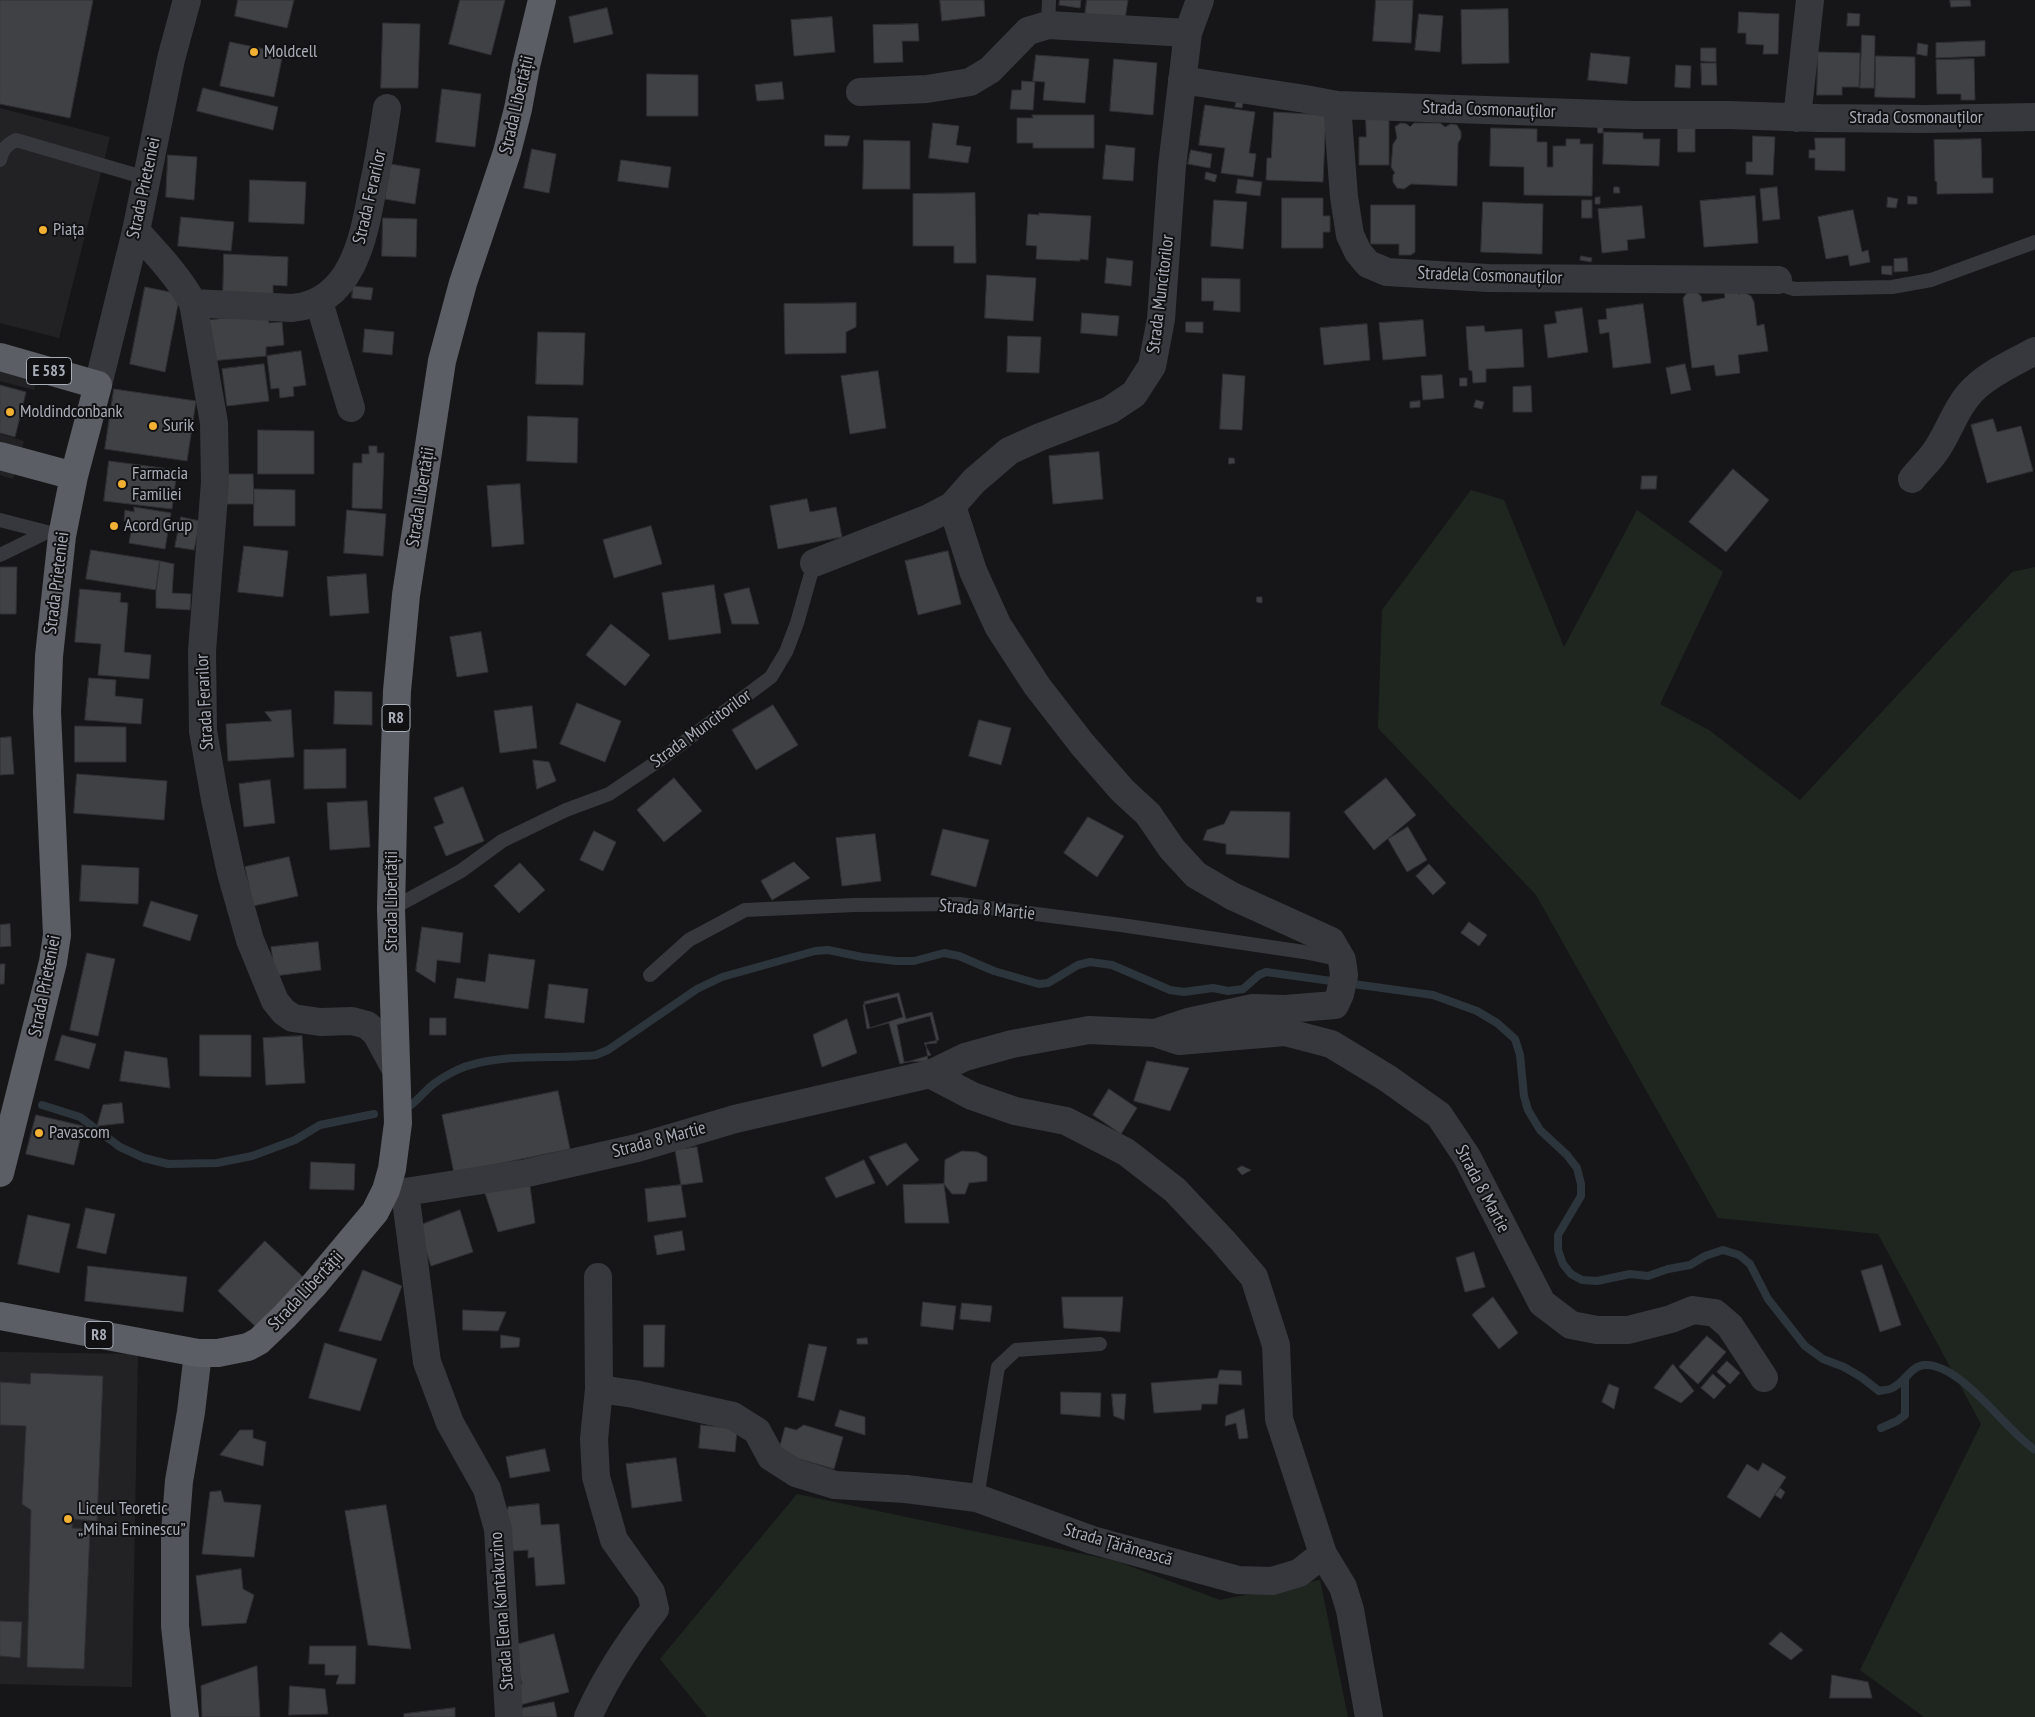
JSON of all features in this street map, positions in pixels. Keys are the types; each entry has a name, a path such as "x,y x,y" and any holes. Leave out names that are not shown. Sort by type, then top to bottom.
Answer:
{"highway":[{"name":"Strada Libertății","path":"198,1353 234,1351 259,1340 308,1292 395,1191 392,1169 397,1133 391,908 400,642 436,394 453,317 509,144 542,0"},
{"name":"E 583","path":"0,357 98,385"},
{"name":"Strada Prieteniei","path":"0,1173 53,962 57,934 47,712 53,534 74,476 98,385"},
{"path":"0,456 74,476"},
{"name":"R8","path":"0,1316 198,1353"}],"main road":[{"path":"185,1717 176,1626 175,1533 179,1481 191,1412 198,1353"}],"street":[{"name":"Strada Prieteniei","path":"98,385 136,231 171,59 187,0"},
{"name":"Strada Muncitorilor","path":"814,563 929,518 952,506 974,481 1009,451 1040,436 1110,410 1134,394 1152,366 1161,319 1172,166 1182,80 1188,33 1200,0"},
{"path":"1797,118 1810,0"},
{"path":"860,92 927,89 970,82 990,70 1028,31 1049,13 1188,33"},
{"name":"Strada Cosmonauților","path":"1182,80 1337,105 1634,115 1797,118 1925,119 2035,117"},
{"name":"Stradela Cosmonauților","path":"1337,105 1344,197 1350,235 1358,252 1368,264 1387,272 1497,278 1778,280"},
{"name":"Strada Ferarilor","path":"193,303 276,308 306,307 319,302 339,284 352,265 366,230 387,108"},
{"name":"Strada Ferarilor","path":"136,231 184,286 193,303 214,423 216,482 202,651 203,731 215,799 250,940 275,1002 284,1012 293,1018 320,1022 352,1021 367,1025 376,1033 395,1068"},
{"path":"319,302 351,408"},
{"path":"1912,479 1934,453 1950,427 1959,406 1976,387 1996,373 2035,351"},
{"path":"952,506 973,572 998,626 1037,686 1082,744 1122,790 1148,814 1172,849 1196,875 1232,896 1331,941 1342,976"},
{"name":"Strada 8 Martie","path":"1155,1033 1188,1022 1253,1008 1284,1009 1334,1005 1342,976"},
{"name":"Strada 8 Martie","path":"395,1191 536,1171 637,1148 735,1119 930,1074 965,1057 1022,1042 1089,1030 1155,1033 1179,1041 1284,1032 1331,1044 1387,1078 1439,1115 1467,1157 1542,1303 1571,1325 1597,1330 1628,1330 1672,1319 1693,1310 1715,1313 1730,1326 1764,1378"},
{"path":"930,1074 972,1096 1015,1111 1066,1121 1126,1152 1175,1190 1254,1277 1276,1344 1279,1419 1324,1554 1343,1587 1350,1610 1369,1717"},
{"name":"Strada Elena Kantakuzino","path":"395,1191 427,1362 450,1423 487,1489 498,1528 509,1717"},
{"path":"588,1717 596,1698 638,1630 655,1609 651,1592 614,1540 596,1477 594,1439 600,1389 598,1277"},
{"name":"Strada Țărănească","path":"600,1389 634,1394 733,1416 757,1431 771,1457 796,1473 835,1485 906,1489 977,1498 1092,1540 1238,1580 1272,1581 1299,1573 1324,1554"}],"lane":[{"path":"0,160 8,144 16,140 146,178"},
{"path":"1778,280 1794,289 1875,288 1908,285 1938,278 2035,242"},
{"path":"0,520 53,534"},
{"path":"0,555 53,534"},
{"name":"Strada Muncitorilor","path":"391,908 461,871 502,841 566,810 609,794 664,757 771,677 786,652 795,630 814,563"},
{"name":"Strada 8 Martie","path":"650,975 689,940 745,910 854,905 959,904 1304,952 1342,976"},
{"path":"977,1498 998,1367 1016,1350 1100,1344"}],"shaded area":[{"name":"Piața","path":"0,108 110,137 59,338 0,323"},
{"path":"0,344 43,356 34,390 0,381"},
{"path":"0,434 24,441 13,479 0,475"},
{"path":"1471,490 1504,500 1564,647 1637,510 1723,572 1660,704 1709,730 1800,800 2012,572 2035,567 2035,1717 1924,1717 1860,1670 1981,1424 1878,1234 1718,1218 1536,895 1378,728 1382,610"},
{"name":"Liceul Teoretic „Mihai Eminescu”","path":"0,1352 138,1354 132,1687 0,1684"},
{"path":"797,1494 1116,1561 1220,1600 1320,1580 1348,1717 707,1717 660,1659"}],"building":[{"path":"0,0 93,0 70,118 0,104"},
{"path":"238,0 294,0 287,28 235,16"},
{"path":"460,0 505,0 491,55 449,44"},
{"path":"940,0 984,0 985,16 942,21"},
{"path":"1060,0 1081,0 1080,8 1059,5"},
{"path":"1087,0 1128,0 1125,19 1085,14"},
{"path":"1376,0 1413,0 1411,43 1373,41"},
{"path":"1950,0 1970,0 1971,6 1951,7"},
{"path":"607,8 613,34 574,43 569,17"},
{"path":"1508,9 1509,63 1462,64 1461,10"},
{"path":"1739,12 1779,14 1778,54 1763,54 1764,45 1746,44 1746,33 1738,33"},
{"path":"1848,13 1860,14 1859,26 1847,26"},
{"path":"1419,14 1443,16 1440,52 1415,50"},
{"path":"832,17 835,52 794,56 791,20"},
{"path":"383,23 420,24 418,88 381,88"},
{"path":"918,24 919,41 902,41 903,62 874,63 873,25"},
{"path":"1862,35 1875,36 1874,88 1860,88"},
{"path":"1985,41 1985,56 1936,58 1936,43"},
{"path":"230,42 283,53 274,97 220,86"},
{"path":"1918,43 1928,45 1927,56 1917,54"},
{"path":"1701,48 1716,48 1716,62 1701,61"},
{"path":"1818,52 1860,53 1859,87 1842,87 1842,95 1817,95"},
{"path":"1591,53 1630,57 1627,84 1588,80"},
{"path":"1036,55 1089,59 1085,103 1043,100 1045,82 1033,81"},
{"path":"1876,56 1915,57 1915,98 1875,97"},
{"path":"1114,59 1157,63 1153,115 1110,111"},
{"path":"1974,59 1975,100 1961,100 1961,94 1937,94 1936,60"},
{"path":"1701,63 1716,63 1717,85 1702,85"},
{"path":"1676,65 1691,66 1690,88 1675,87"},
{"path":"647,74 698,75 698,116 647,116"},
{"path":"1022,81 1035,82 1033,110 1010,109 1012,90 1021,90"},
{"path":"782,82 784,99 757,101 755,85"},
{"path":"203,88 278,107 273,130 197,111"},
{"path":"442,89 481,94 475,147 436,142"},
{"path":"1237,100 1243,102 1242,108 1235,107"},
{"path":"1205,105 1255,112 1249,153 1256,154 1253,177 1221,173 1225,148 1199,145"},
{"path":"1274,112 1326,115 1323,182 1266,180 1267,158 1271,158"},
{"path":"1032,115 1094,115 1094,148 1033,148 1033,143 1017,143 1017,118 1033,118"},
{"path":"1366,119 1389,119 1389,165 1359,165 1359,137 1366,137"},
{"path":"933,123 959,126 956,145 971,147 968,163 929,158"},
{"path":"1401,123 1407,124 1410,127 1414,123 1440,123 1445,127 1451,124 1457,125 1461,132 1461,138 1458,143 1457,186 1411,184 1404,189 1397,188 1393,182 1393,175 1395,173 1391,167 1393,144 1397,138 1395,127"},
{"path":"1598,127 1603,127 1603,133 1598,133"},
{"path":"1678,127 1695,127 1695,152 1678,152"},
{"path":"1491,128 1537,129 1537,142 1547,142 1547,167 1553,167 1553,146 1566,146 1566,139 1580,139 1580,144 1593,144 1592,196 1524,195 1524,167 1490,166"},
{"path":"1604,132 1643,133 1643,139 1660,139 1659,166 1603,164"},
{"path":"825,135 850,136 847,146 825,146"},
{"path":"1753,136 1775,137 1773,175 1746,174 1746,162 1752,162"},
{"path":"1815,138 1845,138 1845,171 1815,170 1815,158 1809,158 1809,150 1815,150"},
{"path":"1981,139 1982,178 1993,178 1993,193 1937,194 1934,140"},
{"path":"864,140 910,141 910,189 863,189"},
{"path":"1106,145 1135,148 1133,181 1103,179"},
{"path":"532,149 556,154 549,193 524,188"},
{"path":"1191,150 1212,154 1210,168 1188,164"},
{"path":"168,155 197,157 194,200 166,197"},
{"path":"621,160 671,167 668,188 618,181"},
{"path":"390,164 420,169 415,204 385,199"},
{"path":"1206,172 1217,175 1215,182 1205,179"},
{"path":"1238,179 1262,182 1260,196 1236,193"},
{"path":"250,180 306,182 304,224 249,222"},
{"path":"1614,187 1619,187 1620,193 1614,193"},
{"path":"1777,187 1780,219 1763,221 1760,189"},
{"path":"975,193 976,263 954,263 954,246 913,246 913,194"},
{"path":"1755,196 1758,243 1704,247 1700,201"},
{"path":"1908,196 1917,197 1917,204 1908,204"},
{"path":"1600,197 1600,204 1595,204 1595,198"},
{"path":"1888,197 1898,199 1896,208 1887,207"},
{"path":"1282,198 1323,198 1323,216 1330,216 1330,232 1323,232 1323,248 1282,248"},
{"path":"1214,200 1247,202 1243,249 1211,246"},
{"path":"1582,200 1592,200 1592,218 1582,218"},
{"path":"1483,202 1543,204 1542,254 1481,252"},
{"path":"1371,205 1415,205 1415,252 1411,255 1399,255 1399,244 1371,244"},
{"path":"1642,206 1645,238 1627,240 1628,250 1602,253 1598,209"},
{"path":"1853,210 1862,252 1868,250 1870,262 1850,266 1848,255 1826,259 1818,217"},
{"path":"1039,213 1091,216 1088,260 1036,259 1037,246 1026,245 1028,214 1039,215"},
{"path":"181,217 234,222 231,251 178,246"},
{"path":"383,218 417,219 416,257 382,256"},
{"path":"224,254 288,257 287,286 273,285 273,295 223,293"},
{"path":"1581,256 1592,258 1591,262 1580,260"},
{"path":"1107,258 1133,261 1131,286 1105,283"},
{"path":"1907,258 1908,271 1894,272 1894,259"},
{"path":"1882,266 1892,266 1892,275 1882,274"},
{"path":"987,275 1036,278 1033,321 985,318"},
{"path":"1202,278 1240,279 1240,312 1213,310 1214,301 1202,301"},
{"path":"353,286 373,288 371,300 352,298"},
{"path":"145,287 180,294 165,372 130,364"},
{"path":"1737,288 1738,294 1745,293 1751,296 1754,302 1757,326 1764,324 1768,351 1738,355 1740,373 1716,376 1714,365 1692,368 1683,298 1687,293 1696,292 1701,296 1702,302 1725,298 1724,289"},
{"path":"856,303 856,327 846,332 846,353 785,354 784,304"},
{"path":"1643,304 1651,363 1613,368 1609,332 1600,334 1598,320 1607,319 1606,309"},
{"path":"1582,308 1588,352 1548,358 1544,325 1557,323 1555,312"},
{"path":"1082,313 1119,316 1117,336 1081,333"},
{"path":"268,315 269,323 282,322 284,345 266,347 266,356 210,361 207,320"},
{"path":"1423,320 1426,356 1383,360 1379,323"},
{"path":"1186,322 1203,322 1203,333 1186,332"},
{"path":"1367,324 1370,360 1324,365 1320,328"},
{"path":"1484,326 1485,332 1522,329 1524,367 1486,369 1486,382 1473,383 1472,371 1469,370 1466,327"},
{"path":"365,329 394,332 392,355 363,352"},
{"path":"538,332 585,333 583,385 536,384"},
{"path":"1008,336 1041,337 1039,373 1007,372"},
{"path":"301,351 306,385 293,387 294,396 280,398 279,388 271,389 267,356"},
{"path":"264,364 269,401 227,406 222,369"},
{"path":"1685,364 1691,390 1671,394 1666,368"},
{"path":"878,371 886,428 850,434 841,376"},
{"path":"1223,374 1245,376 1242,430 1220,429"},
{"path":"1442,375 1444,398 1423,400 1421,376"},
{"path":"1460,378 1467,378 1467,386 1460,386"},
{"name":"Moldindconbank","path":"0,385 26,392 15,437 0,433"},
{"path":"1531,386 1532,412 1513,412 1513,387"},
{"path":"114,389 196,401 187,461 105,449"},
{"path":"1476,400 1484,402 1482,409 1474,407"},
{"path":"1420,401 1420,407 1410,408 1410,402"},
{"path":"528,416 578,418 577,463 527,461"},
{"path":"1993,419 1997,432 2021,426 2033,471 1987,483 1971,425"},
{"path":"258,430 314,431 314,474 258,474"},
{"path":"369,446 377,446 377,453 384,453 382,509 352,508 353,463 362,463 362,454 369,454"},
{"path":"1099,452 1103,499 1053,504 1049,456"},
{"path":"1229,458 1234,458 1235,463 1229,464"},
{"path":"109,461 177,470 172,509 104,501"},
{"path":"1733,469 1769,500 1726,552 1689,522"},
{"path":"224,474 253,474 254,504 225,504"},
{"path":"1642,476 1657,476 1656,489 1641,489"},
{"path":"520,484 524,544 492,547 487,486"},
{"path":"254,489 295,490 295,526 254,526"},
{"path":"807,499 810,512 836,507 842,537 778,549 770,506"},
{"path":"134,507 171,513 165,549 129,543 133,522 124,521 125,510 134,512"},
{"path":"347,510 386,514 383,556 344,553"},
{"path":"181,517 200,521 194,550 175,547"},
{"path":"651,526 662,564 614,578 603,540"},
{"path":"244,546 288,551 283,597 238,592"},
{"path":"91,550 160,561 156,590 86,579"},
{"path":"948,551 961,604 918,615 905,561"},
{"path":"160,561 174,564 172,593 191,594 190,610 156,608 156,590"},
{"path":"0,567 17,567 16,614 0,614"},
{"path":"366,574 369,613 330,616 327,577"},
{"path":"714,585 721,633 669,640 662,593"},
{"path":"749,588 759,624 732,624 724,594"},
{"path":"80,589 121,593 120,602 128,603 124,652 151,655 149,679 98,675 101,644 75,642"},
{"path":"1257,597 1262,597 1262,603 1257,602"},
{"path":"611,624 650,655 625,686 586,655"},
{"path":"481,632 488,672 457,677 450,637"},
{"path":"89,678 116,680 115,696 143,699 141,724 85,720"},
{"path":"335,691 372,692 372,725 334,724"},
{"path":"577,703 621,721 605,762 560,744"},
{"path":"773,705 798,745 756,770 732,730"},
{"path":"532,706 537,748 500,753 494,711"},
{"path":"291,710 294,757 228,761 226,724 272,721 265,712"},
{"path":"979,720 1011,728 1001,765 969,756"},
{"path":"75,726 126,727 126,762 75,762"},
{"path":"11,737 14,774 0,775 0,738"},
{"path":"346,749 346,788 304,789 304,750"},
{"path":"533,760 549,762 556,781 537,789"},
{"path":"77,774 167,781 164,820 74,813"},
{"path":"674,778 702,811 664,842 637,810"},
{"path":"1386,778 1416,815 1374,850 1344,812"},
{"path":"270,780 275,823 244,827 239,784"},
{"path":"463,787 484,841 446,856 434,827 444,823 434,798"},
{"path":"367,801 370,847 330,850 327,803"},
{"path":"1231,811 1290,812 1289,858 1226,854 1226,844 1203,840 1207,830 1224,824"},
{"path":"1088,817 1124,836 1097,877 1064,853"},
{"path":"1408,827 1427,860 1407,872 1388,839"},
{"path":"943,829 989,840 976,887 931,875"},
{"path":"594,831 616,842 603,871 580,860"},
{"path":"875,834 881,881 842,886 836,838"},
{"path":"289,857 298,896 253,906 245,867"},
{"path":"794,862 810,878 772,900 761,881"},
{"path":"520,863 545,890 519,913 494,886"},
{"path":"1429,864 1446,883 1433,895 1416,876"},
{"path":"82,865 139,868 138,904 80,901"},
{"path":"151,901 198,915 190,941 143,926"},
{"path":"1469,922 1487,935 1479,946 1461,933"},
{"path":"10,924 11,946 0,947 0,925"},
{"path":"422,927 463,933 460,963 437,960 435,983 416,971"},
{"path":"318,942 321,970 275,976 271,947"},
{"path":"87,953 115,959 98,1036 70,1030"},
{"path":"489,954 535,960 528,1009 454,998 457,978 485,982"},
{"path":"0,964 5,964 4,984 0,984"},
{"path":"549,984 588,989 584,1023 545,1018"},
{"path":"899,993 906,1019 932,1012 939,1040 924,1043 931,1055 900,1064 889,1023 870,1028 864,1002"},
{"path":"897,997 903,1017 867,1029 863,1005"},
{"path":"930,1016 937,1043 926,1044 928,1061 904,1062 897,1025"},
{"path":"430,1018 446,1018 446,1035 430,1035"},
{"path":"847,1019 857,1053 822,1067 813,1035"},
{"path":"62,1035 96,1044 89,1069 55,1060"},
{"path":"200,1035 251,1035 251,1077 200,1076"},
{"path":"302,1036 305,1083 266,1085 263,1038"},
{"path":"125,1051 167,1058 170,1088 120,1081"},
{"path":"1147,1061 1189,1068 1170,1111 1134,1101"},
{"path":"1109,1089 1137,1108 1121,1134 1093,1115"},
{"path":"558,1091 570,1149 454,1173 442,1115"},
{"path":"122,1103 124,1123 97,1126 103,1105"},
{"path":"36,1115 83,1126 74,1165 26,1154"},
{"path":"906,1143 919,1160 887,1186 869,1157"},
{"path":"697,1147 703,1182 681,1185 675,1150"},
{"path":"962,1151 977,1152 987,1157 987,1181 969,1183 965,1194 952,1194 944,1184 945,1160"},
{"path":"864,1160 875,1183 836,1198 825,1178"},
{"path":"311,1162 355,1164 354,1190 310,1189"},
{"path":"1242,1166 1251,1170 1242,1175 1237,1169"},
{"path":"944,1184 949,1223 905,1223 903,1185"},
{"path":"681,1185 686,1217 648,1222 645,1189"},
{"path":"530,1186 535,1223 498,1232 484,1190"},
{"path":"86,1208 115,1214 106,1254 77,1248"},
{"path":"460,1210 473,1252 431,1266 418,1226"},
{"path":"28,1215 70,1224 59,1273 18,1264"},
{"path":"682,1231 685,1250 657,1255 654,1236"},
{"path":"265,1241 304,1278 257,1328 218,1291"},
{"path":"1474,1252 1485,1287 1465,1292 1456,1258"},
{"path":"1882,1265 1901,1325 1880,1332 1861,1271"},
{"path":"88,1266 187,1277 183,1312 85,1301"},
{"path":"363,1270 402,1286 381,1341 339,1331"},
{"path":"1062,1297 1123,1297 1120,1332 1064,1328"},
{"path":"1493,1297 1518,1333 1499,1349 1472,1315"},
{"path":"923,1302 956,1306 953,1330 921,1326"},
{"path":"962,1303 992,1306 990,1322 960,1319"},
{"path":"463,1310 506,1312 498,1331 463,1330"},
{"path":"644,1325 665,1325 664,1367 644,1367"},
{"path":"501,1335 520,1338 519,1347 501,1348"},
{"path":"1707,1336 1726,1352 1698,1384 1679,1367"},
{"path":"867,1338 868,1344 857,1344 857,1339"},
{"path":"325,1343 377,1359 360,1411 309,1398"},
{"path":"809,1344 827,1347 814,1401 798,1397"},
{"path":"1727,1361 1740,1373 1730,1384 1717,1372"},
{"path":"1673,1364 1694,1391 1681,1403 1654,1388"},
{"path":"1220,1370 1241,1371 1242,1385 1219,1384 1217,1404 1202,1404 1201,1410 1154,1413 1151,1383 1217,1378"},
{"path":"31,1373 103,1376 97,1521 73,1519 72,1528 90,1529 84,1669 27,1667 31,1510 22,1504 26,1426 0,1425 0,1382 30,1384"},
{"path":"1713,1374 1726,1386 1714,1399 1701,1388"},
{"path":"1609,1384 1619,1388 1614,1409 1602,1402"},
{"path":"1061,1392 1101,1393 1100,1417 1061,1414"},
{"path":"1112,1394 1126,1394 1124,1420 1114,1416"},
{"path":"1244,1409 1248,1438 1239,1439 1236,1423 1225,1426 1226,1416"},
{"path":"840,1410 865,1417 865,1435 835,1426"},
{"path":"701,1425 737,1429 735,1452 699,1448"},
{"path":"804,1425 843,1437 834,1469 778,1453 785,1427 796,1430"},
{"path":"240,1430 253,1430 253,1438 266,1442 263,1466 220,1455"},
{"path":"545,1449 550,1471 510,1478 506,1457"},
{"path":"676,1458 682,1501 632,1508 626,1464"},
{"path":"1763,1463 1786,1477 1760,1518 1727,1497 1747,1464 1758,1471"},
{"path":"1780,1488 1785,1492 1781,1499 1775,1495"},
{"path":"221,1491 224,1502 261,1505 254,1557 202,1554 210,1492"},
{"path":"539,1504 541,1525 559,1524 565,1584 536,1586 534,1557 528,1558 528,1550 513,1551 502,1510 508,1509 508,1507"},
{"path":"386,1505 411,1649 368,1645 345,1511"},
{"path":"241,1569 243,1589 254,1595 246,1623 202,1626 196,1576"},
{"path":"0,1621 22,1622 20,1658 0,1656"},
{"path":"1781,1632 1803,1650 1791,1660 1769,1644"},
{"path":"554,1634 569,1692 520,1705 515,1686 522,1684 512,1646"},
{"path":"310,1646 356,1646 355,1684 336,1684 339,1675 325,1675 325,1664 309,1664"},
{"path":"257,1666 260,1717 202,1717 201,1686"},
{"path":"1832,1675 1868,1682 1872,1698 1830,1698"},
{"path":"290,1686 325,1689 328,1714 289,1715"},
{"path":"554,1702 557,1717 520,1717 519,1709"},
{"path":"455,1708 455,1717 404,1717 404,1714"}],"waterway":[{"path":"411,1105 428,1088 447,1075 472,1064 507,1059 596,1055 608,1050 697,989 722,977 815,951 828,950 896,961 914,961 944,953 959,956 994,971 1039,984 1048,983 1078,965 1090,962 1112,965 1170,990 1184,992 1213,988 1228,991 1243,989 1259,975 1266,972 1433,995 1477,1011 1497,1023 1515,1039 1520,1055 1524,1096 1528,1110 1540,1130 1567,1155 1577,1168 1581,1184 1581,1196 1558,1235 1558,1250 1563,1264 1571,1274 1582,1280 1597,1281 1630,1274 1648,1276 1668,1269 1690,1265 1705,1256 1723,1250 1739,1255 1750,1264 1768,1299 1805,1346 1823,1359 1844,1367 1879,1391 1895,1387 1919,1366 1938,1367 1952,1374 1967,1386 2023,1441 2035,1450"},
{"path":"42,1105 80,1117 120,1147 144,1158 168,1164 217,1163 252,1156 295,1140 320,1125 374,1114"},
{"path":"1881,1428 1905,1415 1905,1378"}],"place":[{"name":"Moldcell","path":"254,52"},
{"name":"Piața","path":"43,230"},
{"name":"Moldindconbank","path":"10,412"},
{"name":"Surik","path":"153,426"},
{"name":"Farmacia Familiei","path":"122,484"},
{"name":"Acord Grup","path":"114,526"},
{"name":"Pavascom","path":"39,1133"},
{"name":"Liceul Teoretic „Mihai Eminescu”","path":"68,1519"}]}
